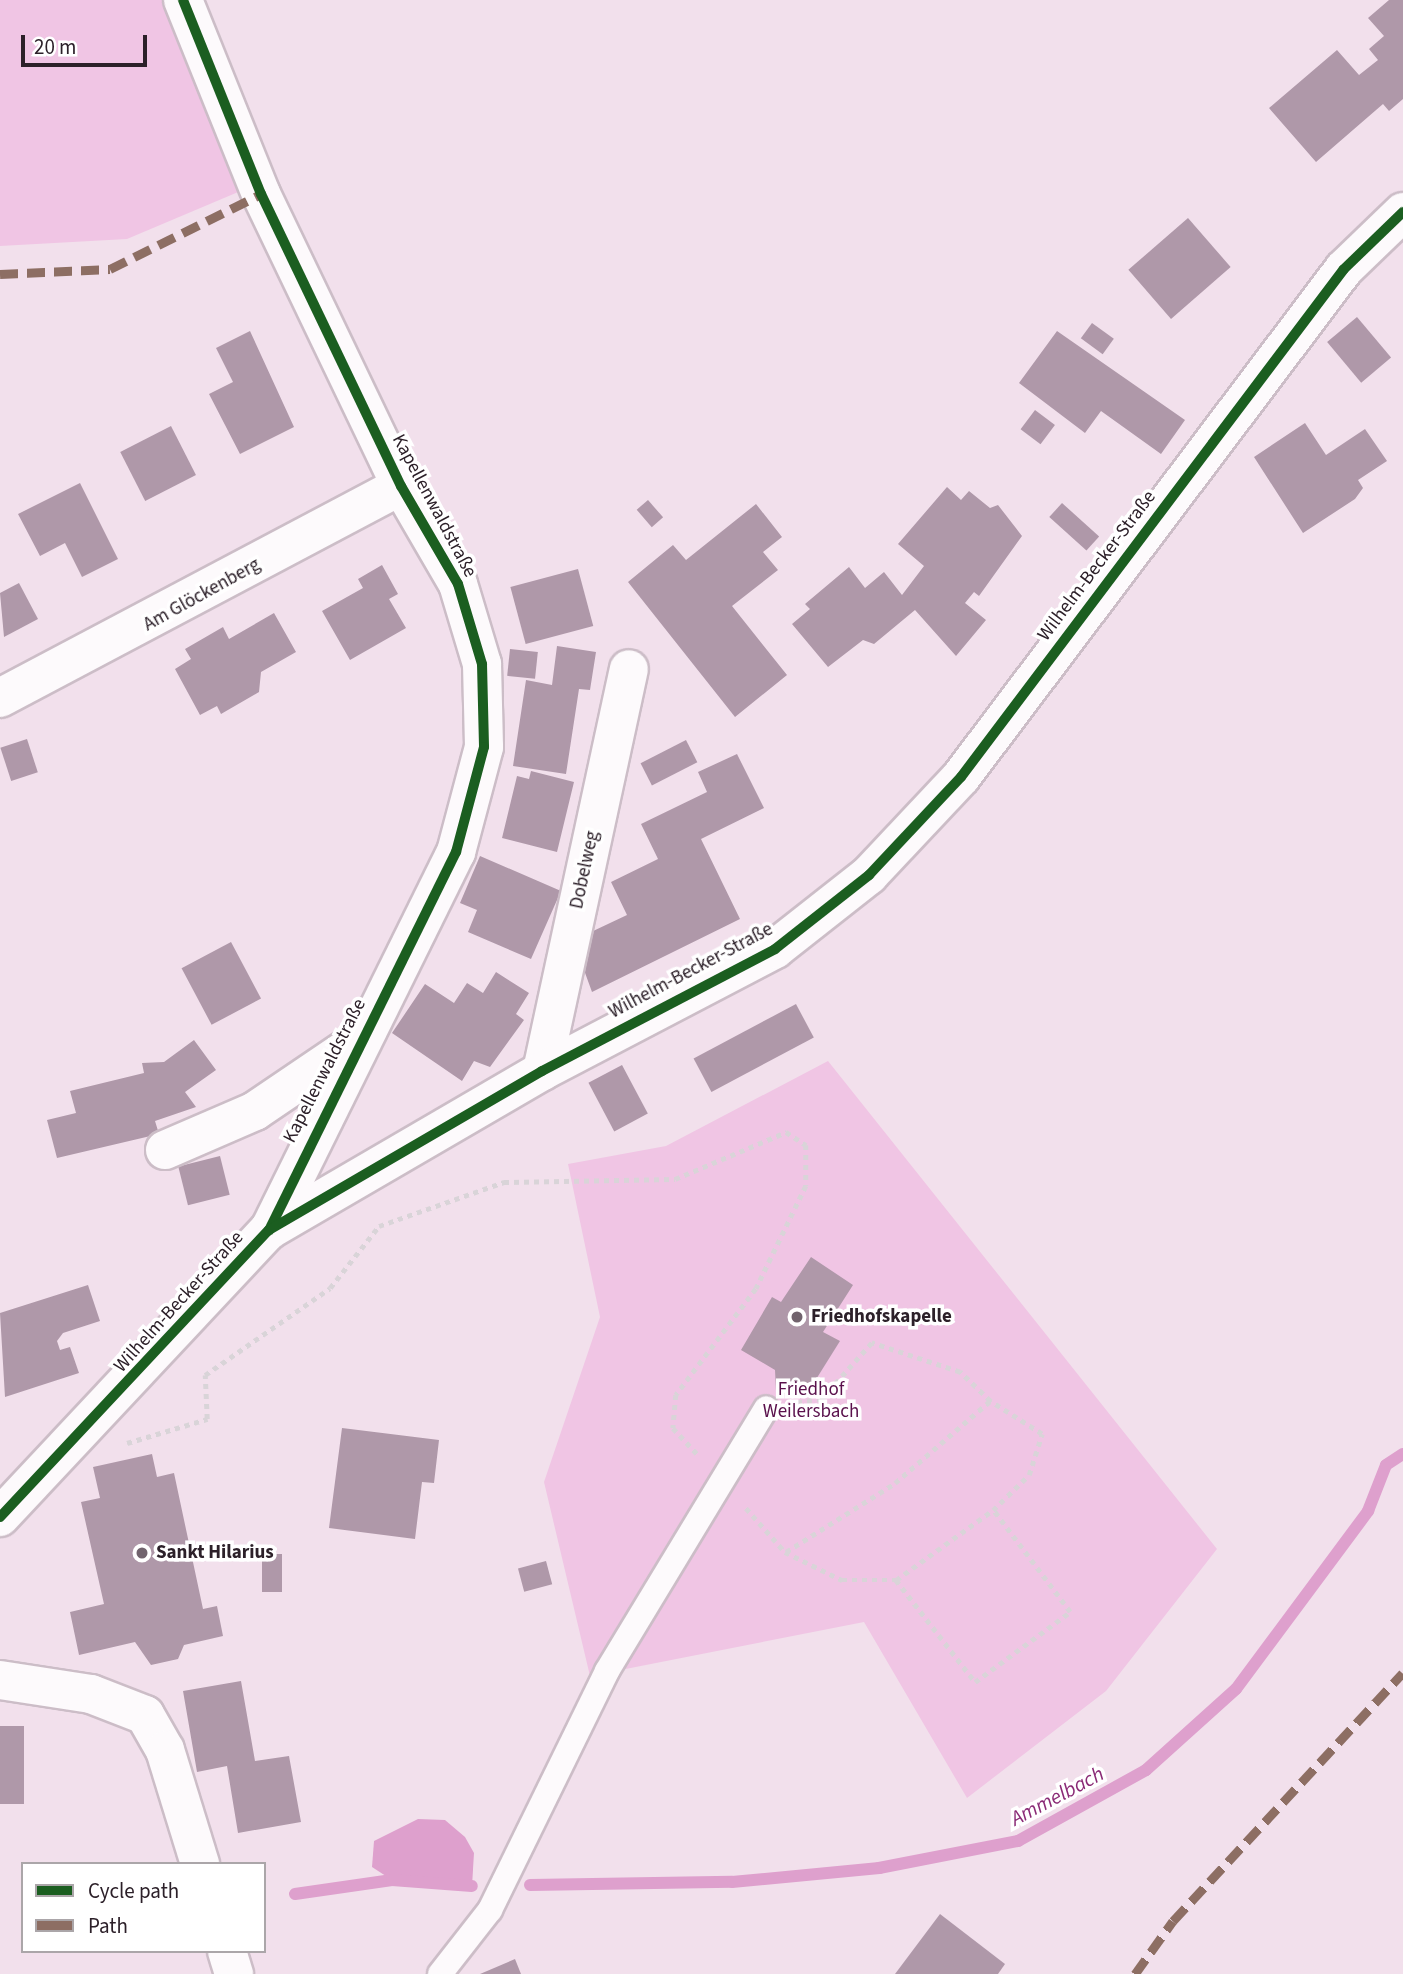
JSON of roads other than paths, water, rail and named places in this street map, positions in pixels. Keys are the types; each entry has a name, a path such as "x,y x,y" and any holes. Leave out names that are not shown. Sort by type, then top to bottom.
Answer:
{"street":[{"name":"Kapellenwaldstraße","path":"183,0 261,194 401,486 458,584 482,664 484,747 456,852 361,1039 269,1230"},
{"name":"Wilhelm-Becker-Straße","path":"0,1517 269,1230 542,1070 775,949 869,875 961,777 1344,269 1403,212"},
{"name":"Am Glöckenberg","path":"0,698 401,486"},
{"name":"Dobelweg","path":"542,1070 629,668"},
{"name":"Kapellenwaldstraße","path":"165,1150 255,1111 361,1039"},
{"path":"0,1680 91,1694 145,1715 165,1750 199,1862"},
{"path":"228,1953 234,1974"}],"lane":[{"path":"440,1974 490,1910 607,1671 766,1408"}],"waterway":[{"name":"Ammelbach","path":"530,1885 732,1882 879,1868 1018,1841 1146,1770 1236,1689 1368,1511 1386,1465 1403,1454"},
{"name":"Ammelbach","path":"295,1894 392,1880 472,1886"}],"place":[{"name":"Friedhofskapelle","path":"797,1317"},
{"name":"Sankt Hilarius","path":"142,1553"}],"park label":[{"name":"Friedhof Weilersbach","path":"811,1401"}]}
